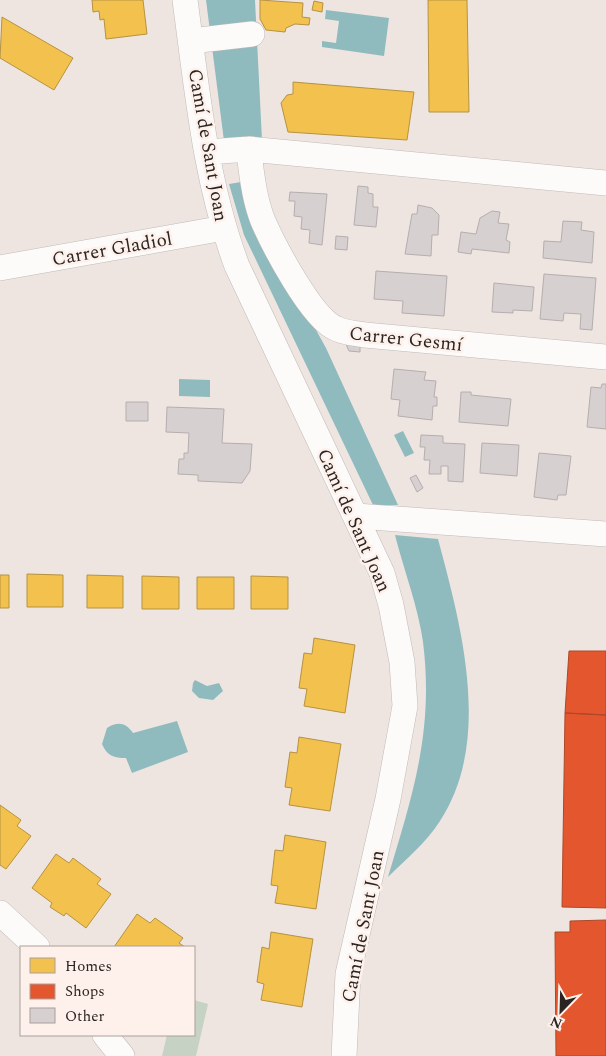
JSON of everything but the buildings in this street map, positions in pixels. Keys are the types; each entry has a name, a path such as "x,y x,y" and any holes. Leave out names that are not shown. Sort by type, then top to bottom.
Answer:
{"street":[{"name":"Camí de Sant Joan","path":"185,0 191,41 235,153 224,228 237,266 382,573 391,605 402,662 405,706 388,799 348,974 344,1056"},
{"path":"191,41 252,34"},
{"path":"235,153 606,183"},
{"path":"235,153 606,198"},
{"name":"Carrer Gesmí","path":"235,153 263,220 304,295 316,312 334,328 365,335 606,357"},
{"name":"Carrer Gladiol","path":"0,268 224,228"},
{"path":"356,516 606,534"},
{"path":"0,912 36,946"},
{"path":"106,1036 122,1056"}],"green space":[{"path":"195,1000 208,1004 196,1056 162,1056 167,1036 195,1036"}],"water":[{"path":"206,0 255,0 262,140 224,141"},
{"path":"326,10 389,18 384,56 322,47 322,41 336,43 339,21 325,19"},
{"path":"241,182 290,283 326,348 398,505 373,505 244,235 229,184"},
{"path":"179,379 210,380 210,397 179,396"},
{"path":"403,431 414,453 405,457 394,435"},
{"path":"395,535 438,539 463,645 468,682 469,719 465,755 456,789 440,821 422,844 388,877 413,789 419,761 426,704 426,674 421,629"},
{"path":"195,680 207,686 219,683 223,691 213,700 199,698 192,691"},
{"path":"177,721 188,752 132,773 126,758 111,756 102,744 107,728 115,724 125,725 133,733"}]}
